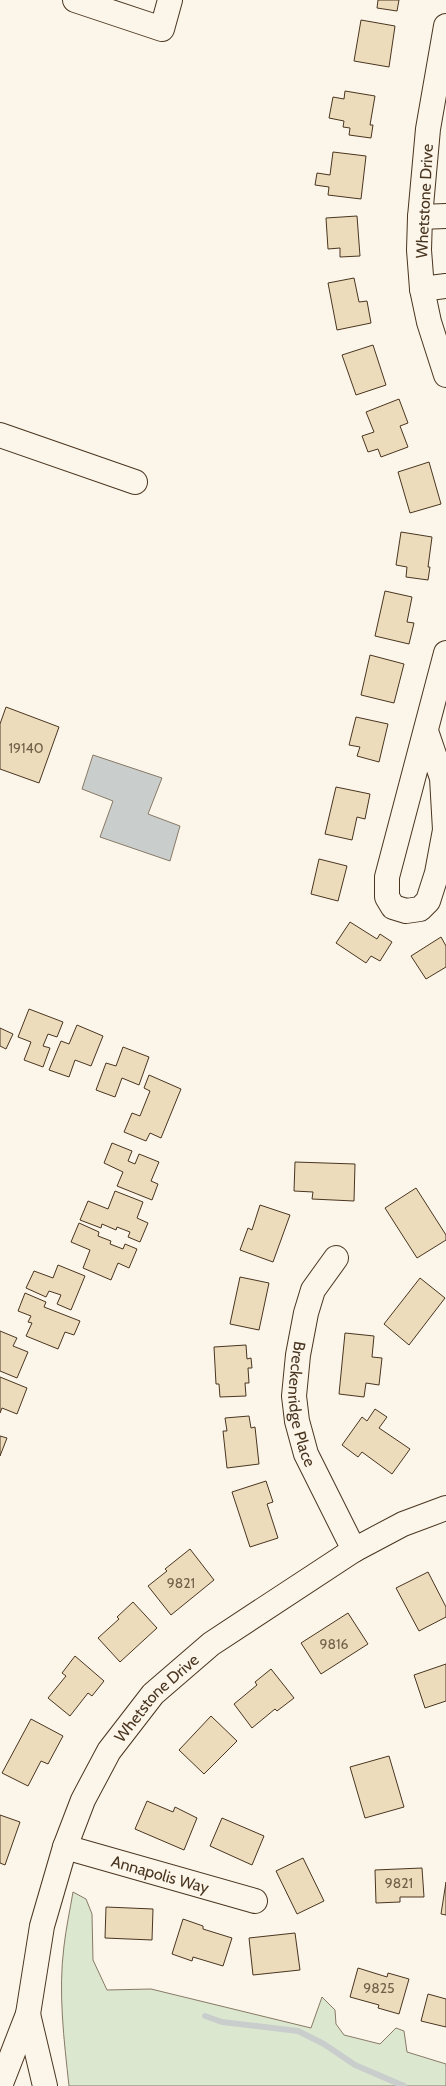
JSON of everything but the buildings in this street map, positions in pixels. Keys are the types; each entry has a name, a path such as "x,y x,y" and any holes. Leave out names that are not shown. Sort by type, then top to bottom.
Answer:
{"street":[{"path":"75,0 162,29 170,0"},
{"name":"Whetstone Drive","path":"446,26 428,128 420,216 419,250 422,289 429,322 446,375"},
{"path":"420,216 446,216"},
{"path":"422,289 446,286"},
{"path":"0,435 135,482"},
{"path":"426,731 442,778 445,830 437,873 428,901 420,909 406,911 393,907 387,897 387,877 446,653"},
{"name":"Breckenridge Place","path":"336,1258 313,1290 306,1313 298,1355 294,1396 297,1421 306,1454 354,1550"},
{"name":"Whetstone Drive","path":"0,2086 28,2014 42,1926 65,1847 83,1800 109,1751 153,1694 211,1644 354,1550 403,1524 446,1508"},
{"name":"Annapolis Way","path":"65,1847 255,1901"},
{"name":"Whetstone Drive","path":"28,2014 45,2086"}],"green space":[{"path":"73,1892 86,1899 92,1914 93,1960 107,1990 151,1989 311,2028 322,1997 335,2010 336,2024 344,2035 380,2044 396,2028 404,2031 407,2052 446,2064 446,2086 69,2086 62,2016 62,1963"}],"shaded area":[{"path":"93,755 162,778 148,814 180,826 170,861 100,837 113,801 82,789"}],"waterway":[{"path":"205,2016 222,2022 298,2031 324,2044 355,2065 404,2086"}]}
